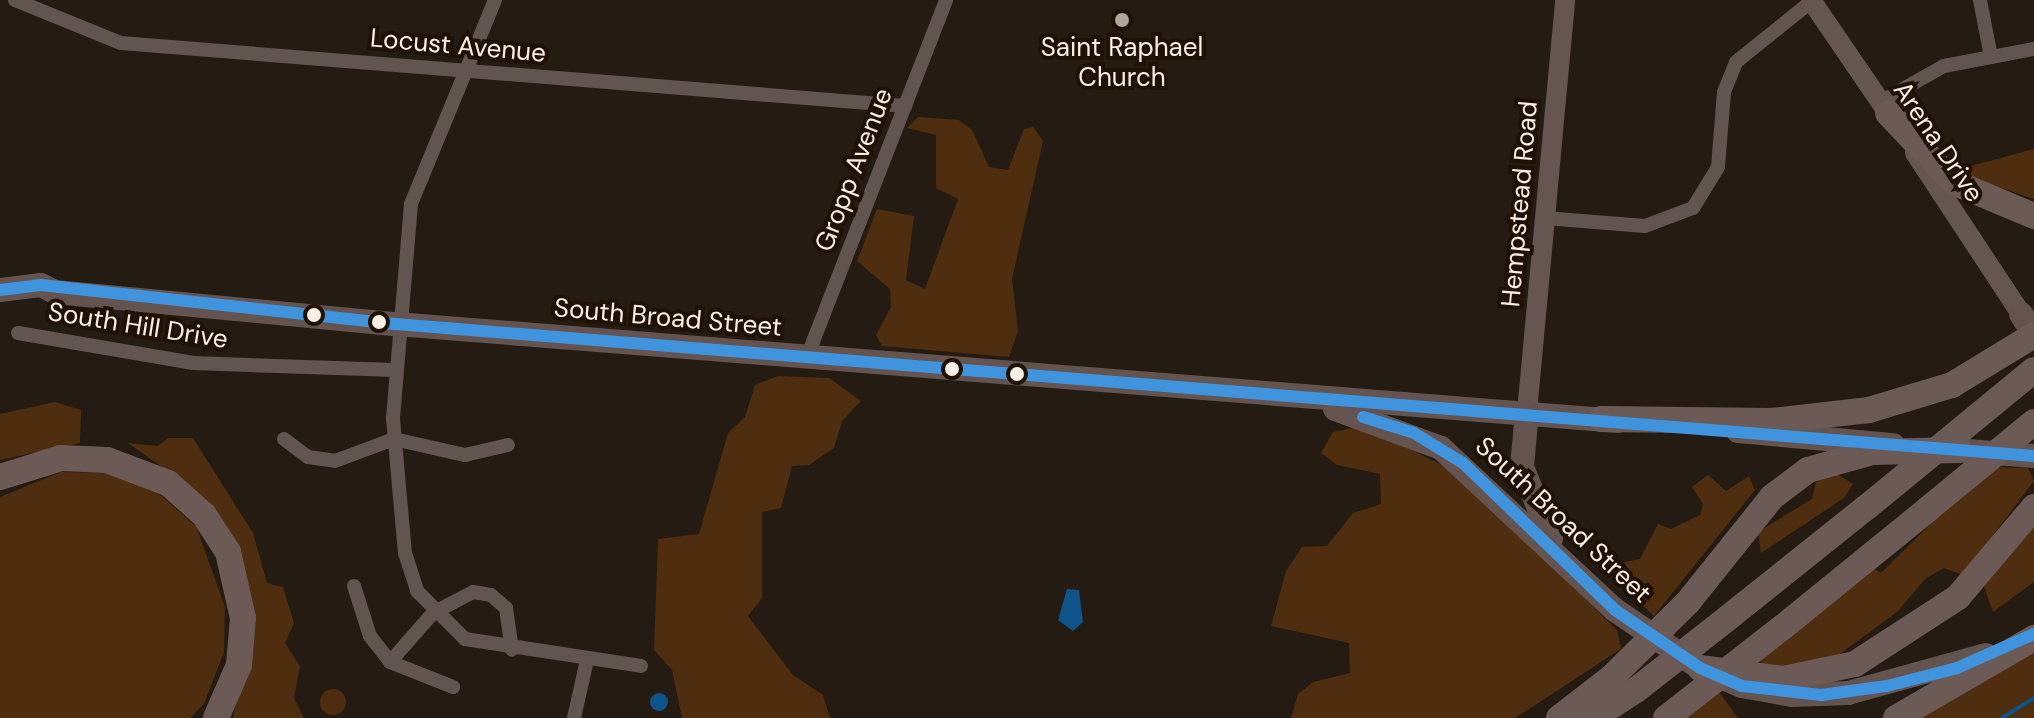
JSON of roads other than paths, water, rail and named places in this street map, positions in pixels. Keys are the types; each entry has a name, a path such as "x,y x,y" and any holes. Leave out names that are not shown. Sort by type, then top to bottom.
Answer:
{"highway":[{"path":"1884,107 1953,182 2034,216"},
{"path":"1601,419 1798,420 1924,396 1985,368 2031,328"},
{"path":"1593,718 1636,690 1729,617 2034,370"},
{"path":"1666,718 1783,627 2034,422"},
{"path":"1559,718 1612,677 1688,602 1772,497 1808,470 1872,452 1959,450"},
{"path":"0,477 61,458 107,460 168,483 204,515 228,552 243,618 239,665 216,718"},
{"path":"1700,668 1783,679 1855,664 1958,597 2029,514"},
{"path":"1896,718 2034,636"}],"main road":[{"name":"South Broad Street","path":"0,290 41,285 55,292"},
{"name":"South Broad Street","path":"0,304 55,292 396,324 1278,397 1527,412 2004,454 2034,454"},
{"name":"South Broad Street","path":"1278,397 1389,424 1441,448 1615,610 1700,668 1767,692 1848,693 1957,668 2034,636"},
{"path":"1527,412 1521,443 1528,491 1570,567"}],"street":[{"name":"Locust Avenue","path":"15,0 121,43 905,106"},
{"path":"495,0 411,204 396,324 395,370 394,439 405,553 433,613 465,639 512,650 641,666"},
{"name":"Gropp Avenue","path":"807,357 946,0"},
{"name":"Hempstead Road","path":"1527,412 1565,0"},
{"path":"1545,218 1645,226 1693,208 1718,167 1724,92 1736,62 1811,0"},
{"name":"Arena Drive","path":"1811,0 2031,328"},
{"path":"1980,0 1991,57"},
{"path":"1884,107 1944,66 2034,49"},
{"name":"South Hill Drive","path":"18,333 206,364 395,370"},
{"path":"284,439 308,457 335,461 394,439 465,455 508,445"},
{"path":"354,586 370,636 390,662 453,687"},
{"path":"390,662 433,613 463,594 491,595 511,617 512,650"},
{"path":"574,718 587,660"}],"water":[{"path":"1067,589 1079,590 1083,622 1073,631 1058,620"},
{"path":"659,693 668,702 659,711 650,702"}],"waterway":[{"path":"2002,718 2034,698"}],"place":[{"name":"Saint Raphael Church","path":"1122,20"}]}
